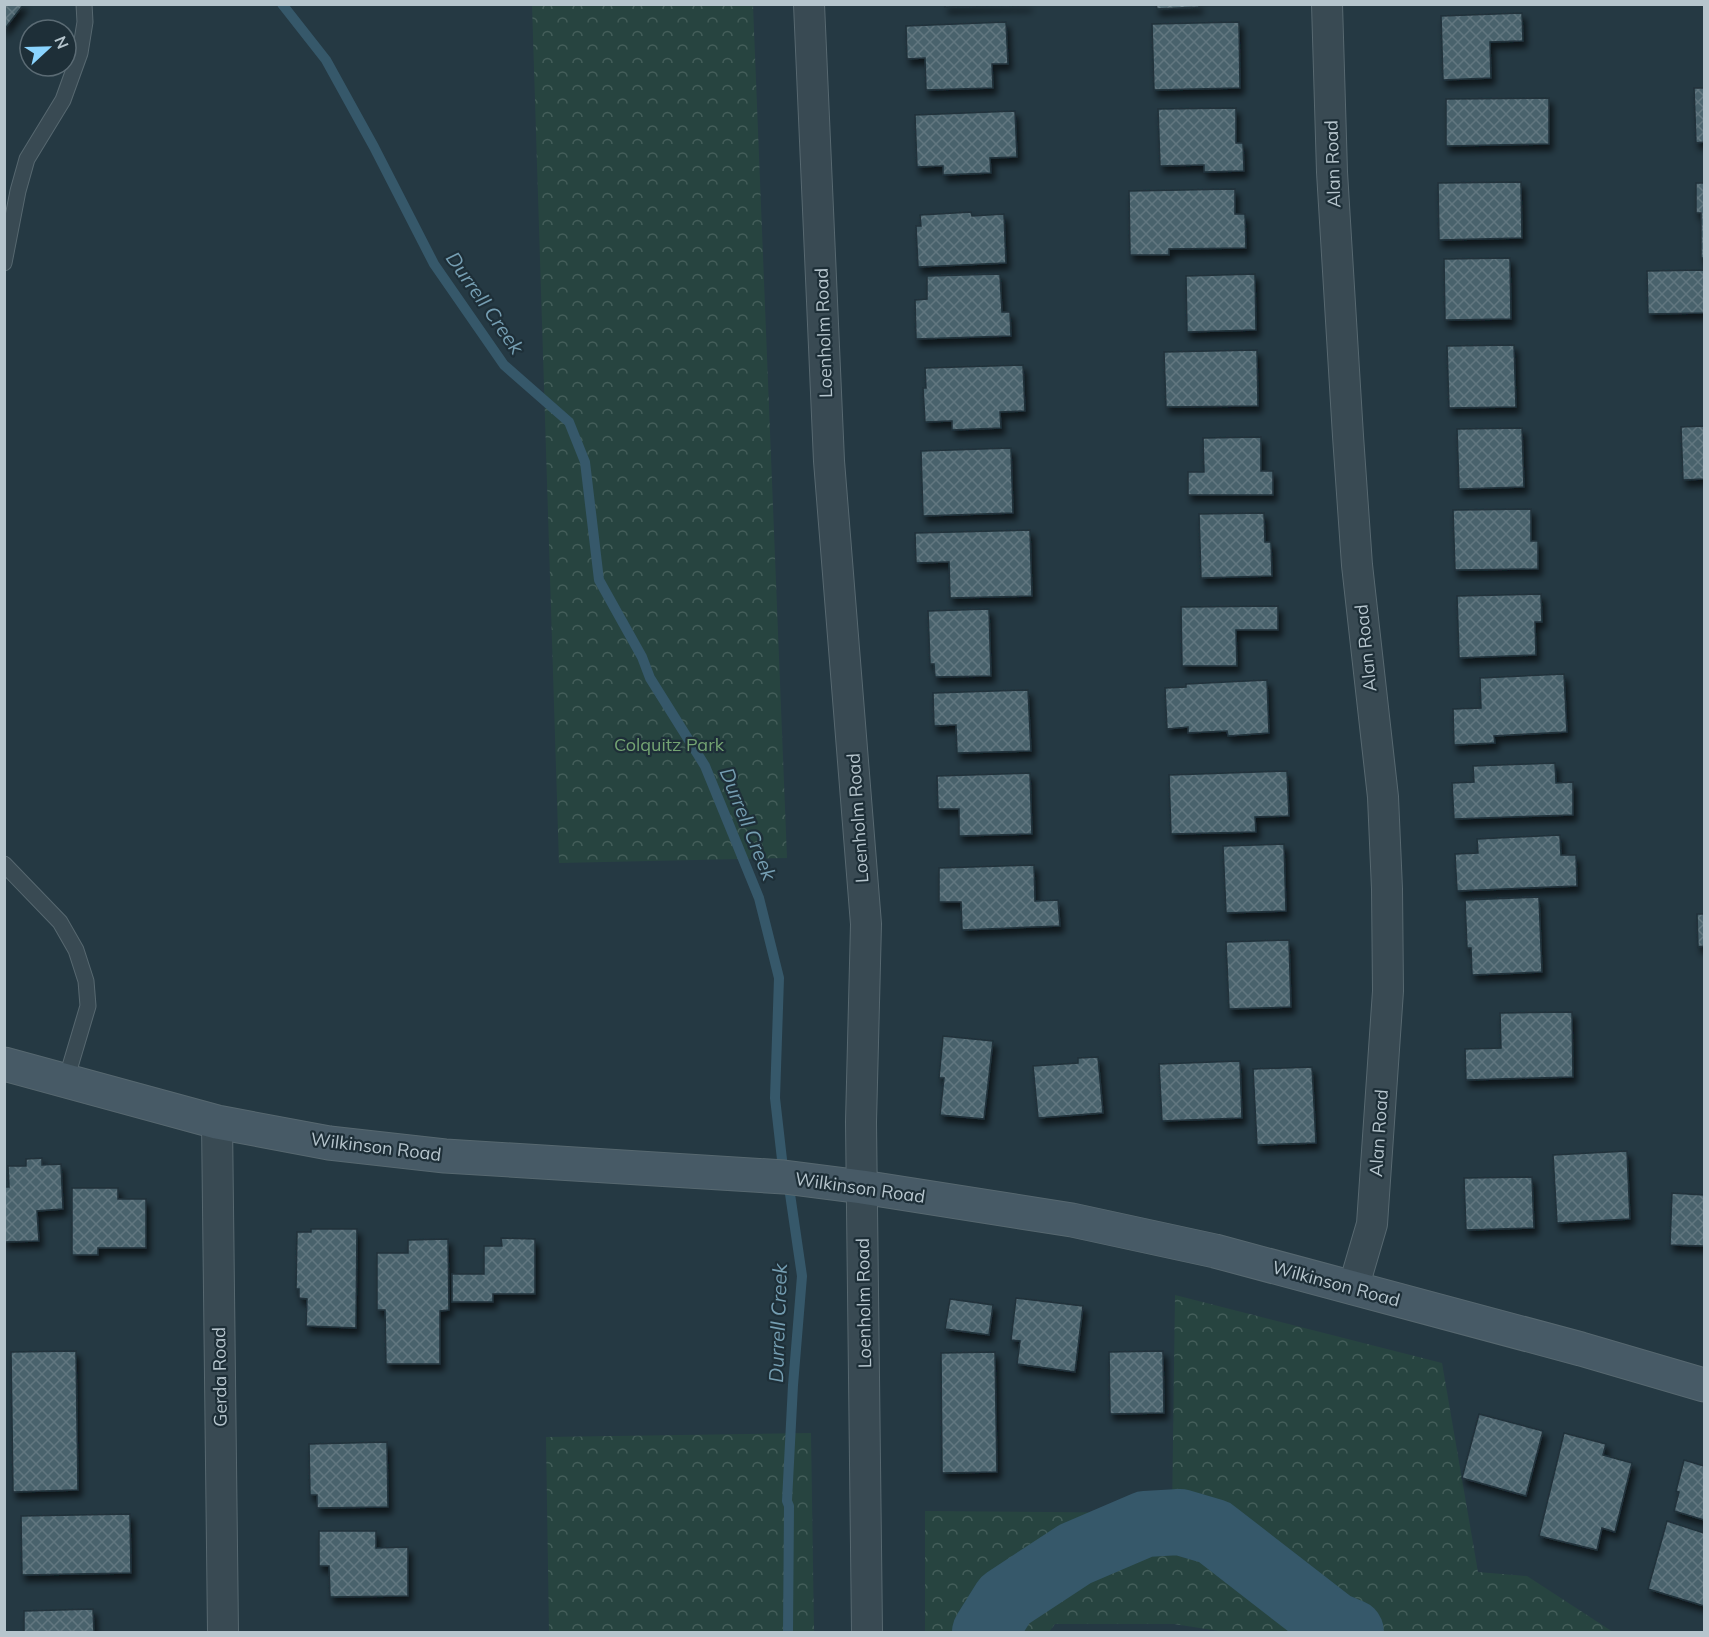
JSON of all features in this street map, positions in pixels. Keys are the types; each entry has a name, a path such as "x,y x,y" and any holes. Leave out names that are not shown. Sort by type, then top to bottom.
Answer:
{"main road":[{"name":"Wilkinson Road","path":"4,1064 217,1122 329,1143 445,1156 784,1177 1072,1220 1215,1251 1581,1349 1704,1385"}],"street":[{"name":"Loenholm Road","path":"809,4 829,461 866,924 861,1122 867,1632"},
{"name":"Alan Road","path":"1327,4 1332,172 1348,436 1358,565 1383,797 1387,889 1388,991 1372,1224 1353,1289"},
{"name":"Gerda Road","path":"217,1122 223,1632"}],"lane":[{"path":"4,263 18,191 27,159 63,100 80,53 85,22 84,4"},
{"path":"4,864 60,922 76,950 86,981 88,1006 66,1080"}],"green space":[{"name":"Colquitz Park","path":"532,5 753,5 787,858 559,863"},
{"path":"1175,1295 1442,1363 1478,1572 1527,1576 1613,1632 1225,1632 1174,1624 1055,1624 1049,1632 925,1632 925,1511 1172,1513"},
{"path":"811,1433 814,1632 549,1632 546,1437"}],"building":[{"path":"4,4 24,4 4,30"},
{"path":"945,4 1028,4 1028,5 945,7"},
{"path":"1156,4 1199,4 1199,7 1157,9"},
{"path":"1522,13 1523,41 1490,42 1491,78 1443,80 1441,16"},
{"path":"1006,22 1008,64 992,64 993,88 926,90 925,58 907,59 906,26"},
{"path":"1239,22 1240,88 1154,90 1152,24"},
{"path":"1694,88 1704,88 1704,142 1696,143"},
{"path":"1549,98 1549,144 1446,146 1446,99"},
{"path":"1236,108 1236,143 1243,143 1244,171 1204,172 1204,165 1160,166 1158,109"},
{"path":"1015,111 1017,157 990,158 991,173 943,175 943,166 917,167 915,115"},
{"path":"1521,182 1522,238 1439,240 1438,183"},
{"path":"1696,183 1704,183 1704,258 1701,258 1701,213 1696,213"},
{"path":"1235,189 1235,214 1245,214 1246,248 1169,249 1169,255 1130,255 1129,191"},
{"path":"971,212 972,216 1004,214 1006,263 918,267 916,226 921,226 920,215"},
{"path":"1510,258 1511,319 1445,320 1444,259"},
{"path":"1704,270 1704,313 1648,314 1647,271"},
{"path":"1000,274 1002,312 1010,312 1011,336 916,339 915,300 927,299 927,276"},
{"path":"1255,274 1256,330 1187,332 1186,276"},
{"path":"1514,345 1516,407 1449,408 1447,346"},
{"path":"1257,350 1258,406 1166,407 1164,352"},
{"path":"1023,365 1025,411 1000,412 1001,428 952,430 952,421 925,422 923,388 926,388 925,368"},
{"path":"1704,426 1704,479 1683,480 1681,427"},
{"path":"1522,428 1524,487 1459,489 1457,429"},
{"path":"1261,437 1261,471 1273,471 1273,495 1188,495 1188,472 1204,472 1203,438"},
{"path":"1011,448 1013,513 923,516 921,451"},
{"path":"1531,509 1531,541 1538,541 1538,569 1455,570 1453,510"},
{"path":"1264,513 1265,542 1271,542 1272,576 1201,578 1199,514"},
{"path":"1030,530 1032,596 950,598 949,562 916,563 915,533"},
{"path":"1541,594 1542,622 1535,622 1536,655 1459,658 1457,596"},
{"path":"1278,606 1278,630 1236,630 1237,666 1182,666 1181,607"},
{"path":"989,609 991,676 935,677 934,664 930,664 928,611"},
{"path":"1564,674 1567,732 1494,736 1495,743 1454,745 1453,709 1481,708 1480,678"},
{"path":"1267,680 1269,733 1228,736 1227,731 1188,733 1188,727 1167,729 1165,688 1186,687 1186,684"},
{"path":"1028,690 1031,751 957,753 956,725 934,726 933,693"},
{"path":"1555,763 1556,783 1573,782 1573,815 1454,819 1452,783 1474,782 1473,766"},
{"path":"1287,771 1289,816 1255,817 1256,832 1171,834 1169,775"},
{"path":"1030,773 1032,834 959,836 959,809 938,809 937,776"},
{"path":"1560,835 1561,855 1576,855 1577,886 1457,891 1455,854 1478,853 1477,839"},
{"path":"1284,844 1286,911 1226,913 1223,846"},
{"path":"1034,865 1035,901 1058,900 1060,926 962,930 961,902 939,902 939,868"},
{"path":"1539,897 1542,972 1472,975 1471,948 1467,948 1465,900"},
{"path":"1697,914 1704,914 1704,946 1698,947"},
{"path":"1289,940 1291,1007 1229,1009 1226,942"},
{"path":"1572,1012 1573,1077 1466,1080 1465,1049 1501,1048 1500,1013"},
{"path":"943,1036 993,1041 984,1119 940,1115 944,1078 939,1078"},
{"path":"1098,1057 1103,1113 1038,1118 1033,1066 1078,1063 1078,1058"},
{"path":"1240,1061 1242,1118 1162,1121 1159,1064"},
{"path":"1312,1067 1316,1143 1257,1145 1253,1069"},
{"path":"1627,1151 1630,1219 1557,1223 1553,1155"},
{"path":"42,1158 42,1165 61,1164 63,1209 37,1211 39,1241 4,1242 4,1187 9,1187 8,1166 26,1166 26,1159"},
{"path":"1532,1177 1534,1228 1466,1230 1464,1178"},
{"path":"72,1188 118,1188 118,1199 146,1199 146,1248 98,1248 98,1255 72,1255"},
{"path":"1672,1193 1704,1195 1704,1246 1670,1245"},
{"path":"311,1229 357,1229 356,1328 306,1326 307,1299 299,1298 299,1289 296,1289 297,1232 311,1232"},
{"path":"501,1238 535,1239 535,1294 493,1294 493,1302 452,1302 452,1274 484,1274 484,1246 502,1246"},
{"path":"448,1239 449,1310 440,1311 440,1364 386,1364 385,1310 377,1310 377,1253 408,1253 408,1240"},
{"path":"1016,1298 1083,1306 1075,1372 1017,1364 1020,1341 1011,1340"},
{"path":"950,1299 993,1305 989,1335 945,1329"},
{"path":"76,1351 78,1490 13,1492 11,1352"},
{"path":"1163,1351 1164,1413 1110,1414 1109,1352"},
{"path":"995,1352 997,1472 942,1473 941,1353"},
{"path":"1479,1414 1543,1431 1526,1496 1462,1478"},
{"path":"1564,1433 1606,1444 1603,1455 1632,1463 1615,1532 1602,1528 1597,1550 1539,1536"},
{"path":"387,1442 388,1507 317,1508 317,1495 310,1495 309,1444"},
{"path":"1684,1460 1704,1466 1704,1520 1674,1511 1679,1492 1676,1491"},
{"path":"130,1514 131,1573 22,1575 21,1516"},
{"path":"1667,1521 1704,1533 1704,1606 1648,1589"},
{"path":"319,1531 376,1531 376,1548 408,1547 408,1596 330,1597 329,1566 319,1566"},
{"path":"93,1609 94,1632 24,1632 24,1611"}],"waterway":[{"name":"Durrell Creek","path":"282,4 326,60 434,264 504,365 569,422 585,462 599,580 642,657 650,678 705,766 759,898 779,978 775,1098 784,1177 789,1187 802,1276 787,1501 789,1506 788,1632"},
{"path":"985,1632 1005,1600 1075,1554 1145,1524 1180,1522 1214,1532 1334,1625 1351,1632"}]}
